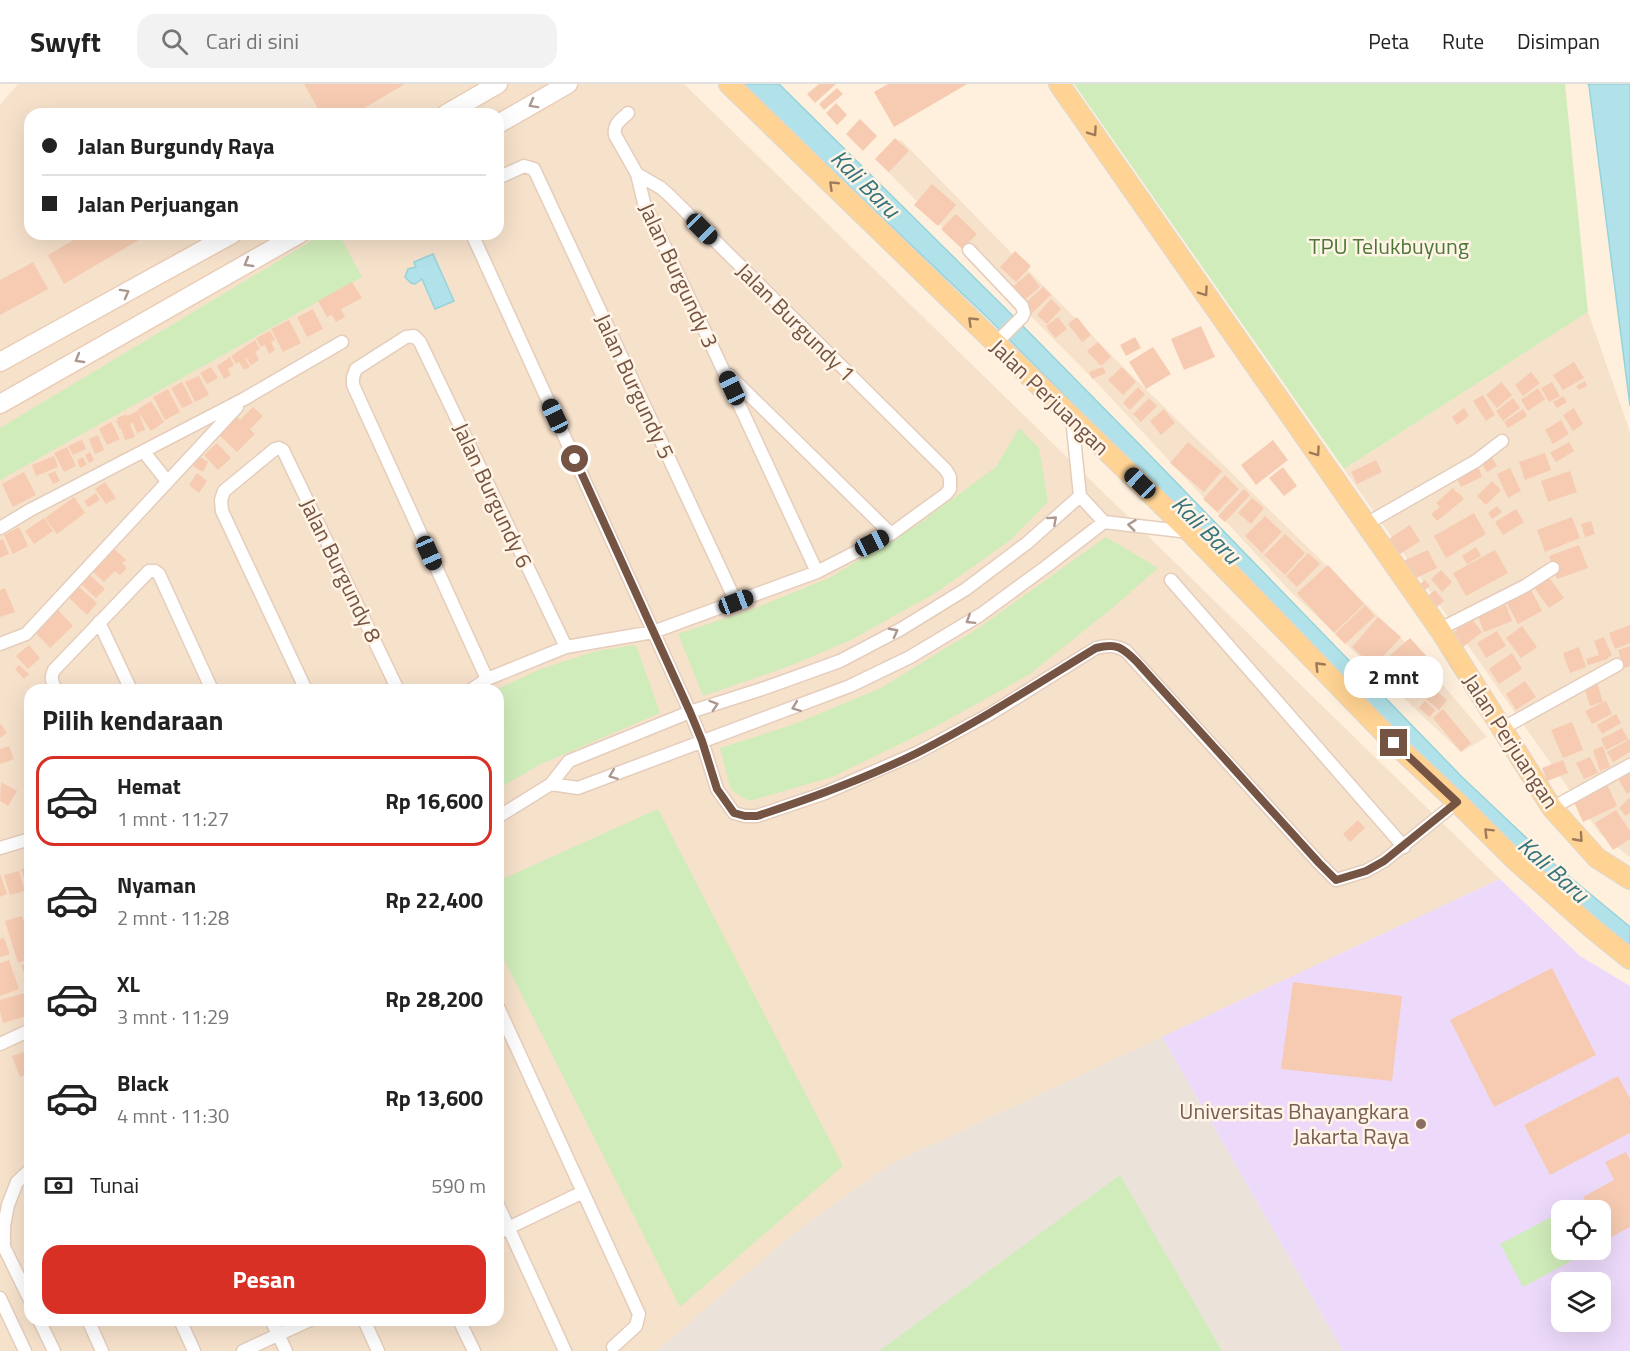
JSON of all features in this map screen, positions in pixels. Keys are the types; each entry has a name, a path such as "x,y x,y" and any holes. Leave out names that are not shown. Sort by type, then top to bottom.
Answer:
{"main road":[{"name":"Jalan Perjuangan","path":"729,84 998,341 1072,418 1190,532 1394,743 1513,858 1630,959"},
{"name":"Jalan Perjuangan","path":"1059,84 1440,630 1552,807 1597,858 1630,879"}],"street":[{"path":"456,108 498,84"},
{"path":"504,120 564,84"},
{"name":"Jalan Burgundy 3","path":"628,113 616,124 615,135 637,174 644,203 817,572"},
{"name":"Jalan Burgundy 5","path":"504,175 524,166 534,169 736,602"},
{"name":"Jalan Burgundy 1","path":"637,174 670,196 946,470 951,483 946,494 891,534"},
{"path":"0,362 221,240"},
{"path":"0,404 288,240"},
{"path":"475,240 690,712 717,789 734,813 757,816 825,793 917,753 990,714 1096,648 1107,645 1117,646 1126,651 1137,662 1336,880 1366,871 1384,861 1457,802"},
{"path":"969,250 1022,306 1024,313 1022,317 998,341"},
{"name":"Jalan Burgundy 6","path":"487,680 353,385 352,376 356,369 406,337 414,336 420,342 566,647"},
{"path":"0,528 30,510 244,399 342,342"},
{"path":"481,684 566,647 654,632 817,572 891,534 723,368"},
{"path":"0,644 22,637 31,629 244,399"},
{"path":"1072,418 1080,496 1104,522 1190,532"},
{"path":"1366,524 1476,461 1502,441"},
{"name":"Jalan Burgundy 8","path":"303,684 222,511 221,500 224,491 279,448 284,450 395,684"},
{"path":"144,452 167,481"},
{"path":"504,812 551,784 569,761 690,712 840,661 901,629 966,589 1027,543 1080,496"},
{"path":"551,784 578,788 849,686 910,657 980,615 1104,522"},
{"path":"1440,630 1525,586 1553,568"},
{"path":"53,684 51,675 54,669 149,572 155,571 159,574 209,684"},
{"path":"1171,580 1404,847"},
{"path":"99,622 128,684"},
{"path":"1503,728 1617,665"},
{"path":"1552,807 1630,765"},
{"path":"0,848 24,840"},
{"path":"504,1020 639,1314 636,1326 613,1347"},
{"path":"0,1044 24,1033"},
{"path":"24,1176 17,1182 8,1205 4,1226 4,1247 24,1288"},
{"path":"504,1230 583,1192"},
{"path":"504,1232 565,1351"},
{"path":"0,1298 25,1351"},
{"path":"42,1326 54,1351"},
{"path":"91,1326 102,1351"},
{"path":"183,1326 194,1351"},
{"path":"274,1326 286,1351"},
{"path":"243,1351 297,1326"},
{"path":"367,1326 378,1351"},
{"path":"462,1326 474,1351"}],"shaded area":[{"path":"18,84 684,84 1500,879 891,1164 790,1236 657,1351 0,1351 0,105"},
{"path":"901,140 1119,363 1415,652 1487,737 1461,752 1294,595 1100,386 875,159"},
{"path":"1588,312 1630,432 1630,857 1601,835 1344,469"},
{"name":"Universitas Bhayangkara Jakarta Raya","path":"1500,879 1580,956 1630,986 1630,1351 1343,1351 1162,1037"},
{"path":"1162,1037 1343,1351 657,1351 790,1236 891,1164"}],"green space":[{"name":"TPU Telukbuyung","path":"1074,84 1565,84 1588,312 1344,469"},
{"path":"313,240 342,240 362,277 0,480 0,428"},
{"path":"1019,428 1039,448 1048,502 1009,541 937,592 851,640 787,667 703,696 678,634 753,609 829,578 920,523 996,467"},
{"path":"1106,537 1158,568 1030,674 933,728 832,777 749,801 731,790 720,748 792,725 881,688 977,629"},
{"path":"636,645 660,713 539,765 504,785 504,686 541,669 596,651"},
{"path":"658,809 843,1166 680,1307 504,960 504,878"},
{"path":"1120,1175 1222,1351 879,1351"},
{"path":"1551,1217 1551,1260 1573,1260 1523,1287 1500,1244"}],"water":[{"name":"Kali Baru","path":"742,84 779,84 1006,309 1462,777 1553,863 1630,927 1630,952 1452,790 990,320"},
{"path":"1588,84 1630,84 1630,406 1589,86"},
{"path":"433,254 454,301 435,309 422,279 415,284 405,277 408,269 416,267 414,262"}],"building":[{"path":"304,84 405,84 364,108 318,108"},
{"path":"819,84 836,84 815,103 807,94"},
{"path":"888,84 967,84 894,127 874,92"},
{"path":"837,88 843,94 824,110 819,104"},
{"path":"836,103 847,115 837,125 826,113"},
{"path":"860,119 877,136 863,151 846,134"},
{"path":"895,138 909,151 889,172 875,159"},
{"path":"932,184 956,205 938,226 914,205"},
{"path":"956,214 977,234 962,249 941,229"},
{"path":"74,240 139,240 64,284 48,255"},
{"path":"1015,251 1031,266 1016,282 1000,267"},
{"path":"33,262 48,289 0,315 0,280"},
{"path":"1029,273 1040,287 1022,302 1011,288"},
{"path":"352,282 362,298 341,309 345,317 336,322 332,315 327,317 318,301"},
{"path":"1043,287 1051,295 1030,315 1022,306"},
{"path":"1051,299 1061,309 1047,324 1037,315"},
{"path":"313,309 323,329 307,337 297,317"},
{"path":"1058,317 1067,329 1055,338 1046,326"},
{"path":"1077,317 1091,335 1082,342 1068,324"},
{"path":"289,320 301,343 283,352 271,329"},
{"path":"1201,326 1215,357 1184,370 1171,339"},
{"path":"270,331 275,340 271,342 275,350 269,354 265,345 261,347 256,338"},
{"path":"1135,337 1141,348 1126,356 1120,345"},
{"path":"255,340 260,349 255,352 259,360 251,365 246,357 250,367 244,370 231,356"},
{"path":"1098,342 1111,357 1101,366 1087,351"},
{"path":"1153,347 1171,374 1146,389 1129,362"},
{"path":"230,357 234,365 228,369 231,375 224,379 217,366"},
{"path":"1574,362 1584,378 1563,390 1553,375"},
{"path":"211,367 218,378 207,384 200,373"},
{"path":"1103,367 1106,373 1092,379 1089,372"},
{"path":"1122,367 1136,382 1123,395 1108,380"},
{"path":"1531,372 1540,383 1523,396 1515,385"},
{"path":"199,376 209,395 195,402 185,382"},
{"path":"1585,381 1587,386 1579,390 1576,386"},
{"path":"182,382 193,403 182,408 171,388"},
{"path":"1501,382 1512,395 1497,408 1486,395"},
{"path":"1552,382 1560,396 1549,402 1541,388"},
{"path":"1138,387 1145,394 1130,410 1123,403"},
{"path":"1538,388 1545,399 1528,411 1521,400"},
{"path":"168,389 180,412 165,420 153,397"},
{"path":"1483,395 1495,415 1486,421 1473,401"},
{"path":"1563,396 1567,402 1557,408 1553,402"},
{"path":"1149,398 1157,406 1141,422 1133,414"},
{"path":"1513,398 1520,408 1503,421 1496,411"},
{"path":"151,401 164,422 151,431 137,410"},
{"path":"253,407 263,416 250,429 255,434 237,452 216,432 234,414 240,420"},
{"path":"1464,408 1469,416 1457,425 1452,417"},
{"path":"1574,408 1583,424 1573,431 1563,415"},
{"path":"1164,409 1175,423 1161,435 1150,421"},
{"path":"1523,409 1527,416 1508,428 1504,422"},
{"path":"138,411 145,430 137,433 133,423 130,424 135,437 125,440 116,421 117,418"},
{"path":"1561,420 1569,434 1553,444 1545,430"},
{"path":"111,422 120,439 107,445 99,429"},
{"path":"98,435 104,450 95,454 89,439"},
{"path":"82,440 86,449 73,455 68,446"},
{"path":"1273,440 1288,460 1256,485 1241,465"},
{"path":"1188,442 1222,471 1204,492 1170,463"},
{"path":"1569,442 1574,451 1556,462 1550,453"},
{"path":"217,443 231,458 218,470 204,455"},
{"path":"67,447 76,466 64,472 54,453"},
{"path":"90,452 94,460 89,463 85,455"},
{"path":"1545,453 1551,470 1525,480 1519,462"},
{"path":"54,456 58,467 36,476 32,465"},
{"path":"199,456 208,462 203,472 193,466"},
{"path":"1491,456 1497,466 1487,472 1481,462"},
{"path":"83,457 87,465 80,468 77,460"},
{"path":"1376,460 1382,472 1357,484 1351,472"},
{"path":"1478,466 1482,477 1461,487 1456,477"},
{"path":"1283,467 1297,486 1284,496 1269,478"},
{"path":"1510,468 1521,491 1508,498 1497,474"},
{"path":"55,471 60,481 53,484 48,474"},
{"path":"1570,471 1577,492 1548,502 1541,481"},
{"path":"24,472 36,495 13,507 2,484"},
{"path":"197,473 207,481 199,493 189,485"},
{"path":"1225,475 1239,489 1217,512 1203,499"},
{"path":"1492,481 1501,490 1486,505 1477,496"},
{"path":"105,482 116,498 106,504 95,489"},
{"path":"1453,488 1464,499 1437,521 1431,514 1440,507 1436,503"},
{"path":"1244,489 1250,495 1225,522 1218,516"},
{"path":"96,493 100,500 88,507 84,501"},
{"path":"74,497 85,513 57,534 45,518"},
{"path":"1252,498 1264,508 1251,524 1238,513"},
{"path":"1497,506 1502,512 1492,519 1488,513"},
{"path":"1516,509 1524,522 1503,535 1495,522"},
{"path":"1474,513 1486,534 1446,558 1434,536"},
{"path":"1265,516 1282,532 1262,553 1245,536"},
{"path":"1572,517 1580,538 1545,552 1537,530"},
{"path":"44,518 53,531 34,544 25,531"},
{"path":"1591,521 1595,534 1585,537 1581,524"},
{"path":"1410,525 1420,541 1391,560 1381,544"},
{"path":"19,527 28,546 13,554 4,535"},
{"path":"1285,534 1305,553 1285,575 1264,555"},
{"path":"3,539 9,554 0,558 0,540"},
{"path":"1579,545 1588,568 1557,579 1549,556"},
{"path":"112,547 126,560 122,563 127,568 120,575 115,571 104,582 90,569"},
{"path":"1476,547 1481,556 1467,564 1462,556"},
{"path":"1428,550 1437,568 1410,581 1401,562"},
{"path":"1495,550 1508,573 1466,596 1453,573"},
{"path":"1308,553 1320,564 1297,587 1286,576"},
{"path":"1328,565 1364,604 1334,633 1297,593"},
{"path":"1441,570 1452,582 1442,592 1431,579"},
{"path":"88,573 105,589 96,598 79,582"},
{"path":"1548,576 1564,598 1549,608 1533,586"},
{"path":"1425,580 1430,586 1420,594 1415,588"},
{"path":"78,586 97,603 87,615 68,597"},
{"path":"1529,586 1542,611 1518,624 1505,600"},
{"path":"5,588 15,612 0,617 0,590"},
{"path":"1435,590 1444,601 1431,612 1423,600"},
{"path":"1365,605 1375,616 1345,644 1335,634"},
{"path":"1506,605 1512,621 1484,632 1478,616"},
{"path":"57,609 73,626 50,648 34,631"},
{"path":"1378,617 1401,637 1373,667 1352,647"},
{"path":"1471,618 1482,632 1462,648 1451,634"},
{"path":"1630,625 1630,643 1615,649 1609,633"},
{"path":"1522,626 1537,647 1521,658 1506,638"},
{"path":"1497,631 1506,646 1486,658 1477,643"},
{"path":"1604,637 1612,656 1588,665 1586,659 1599,655 1594,641"},
{"path":"1410,638 1440,671 1409,698 1379,665"},
{"path":"29,645 40,658 28,669 16,656"},
{"path":"1630,646 1630,666 1624,668 1618,650"},
{"path":"1579,647 1586,667 1570,673 1563,653"},
{"path":"1512,653 1522,669 1499,684 1489,669"},
{"path":"19,665 29,674 24,679 15,669"},
{"path":"1525,681 1536,697 1516,710 1506,694"},
{"path":"1597,683 1603,702 1590,706 1584,687"},
{"path":"1434,689 1447,700 1439,710 1426,699"},
{"path":"1425,701 1435,710 1430,717 1419,708"},
{"path":"1606,701 1612,714 1592,724 1585,711"},
{"path":"1443,709 1471,743 1461,752 1433,718"},
{"path":"1616,714 1621,723 1602,734 1597,725"},
{"path":"1572,722 1583,750 1563,758 1551,730"},
{"path":"0,723 7,733 0,738"},
{"path":"1622,728 1628,739 1606,750 1601,739"},
{"path":"1630,739 1630,752 1613,762 1607,752"},
{"path":"9,746 14,759 0,764 0,749"},
{"path":"1603,746 1610,767 1600,771 1593,750"},
{"path":"1590,757 1598,773 1584,779 1576,763"},
{"path":"1563,760 1568,773 1547,781 1542,768"},
{"path":"1630,769 1630,792 1627,794 1617,777"},
{"path":"1,782 17,791 8,806 0,801"},
{"path":"1607,784 1617,806 1583,822 1573,800"},
{"path":"1630,797 1630,812 1626,816 1619,808"},
{"path":"1616,810 1630,831 1630,839 1613,850 1595,823"},
{"path":"1358,820 1365,828 1350,842 1343,834"},
{"path":"19,871 24,891 10,895 4,875"},
{"path":"0,874 7,894 0,897"},
{"path":"22,916 24,961 18,963 5,921"},
{"path":"4,938 10,954 0,957 0,939"},
{"path":"9,960 19,989 0,996 0,963"},
{"path":"1552,968 1596,1055 1494,1107 1450,1020"},
{"path":"1293,982 1402,996 1392,1081 1281,1069"},
{"path":"24,993 24,1017 3,1023 0,1000"},
{"path":"24,1052 24,1075 20,1077 12,1056"},
{"path":"1618,1076 1630,1099 1630,1133 1550,1175 1524,1125"},
{"path":"1626,1152 1630,1160 1630,1227 1611,1237 1611,1200 1585,1200 1583,1197 1614,1180 1605,1162"}],"place":[{"name":"Universitas Bhayangkara Jakarta Raya","path":"1421,1124"}],"route":[{"path":"575,459 690,712 717,789 734,813 757,816 825,793 917,753 990,714 1096,648 1107,645 1117,646 1137,662 1336,880 1366,871 1384,861 1457,802 1394,743"}]}
